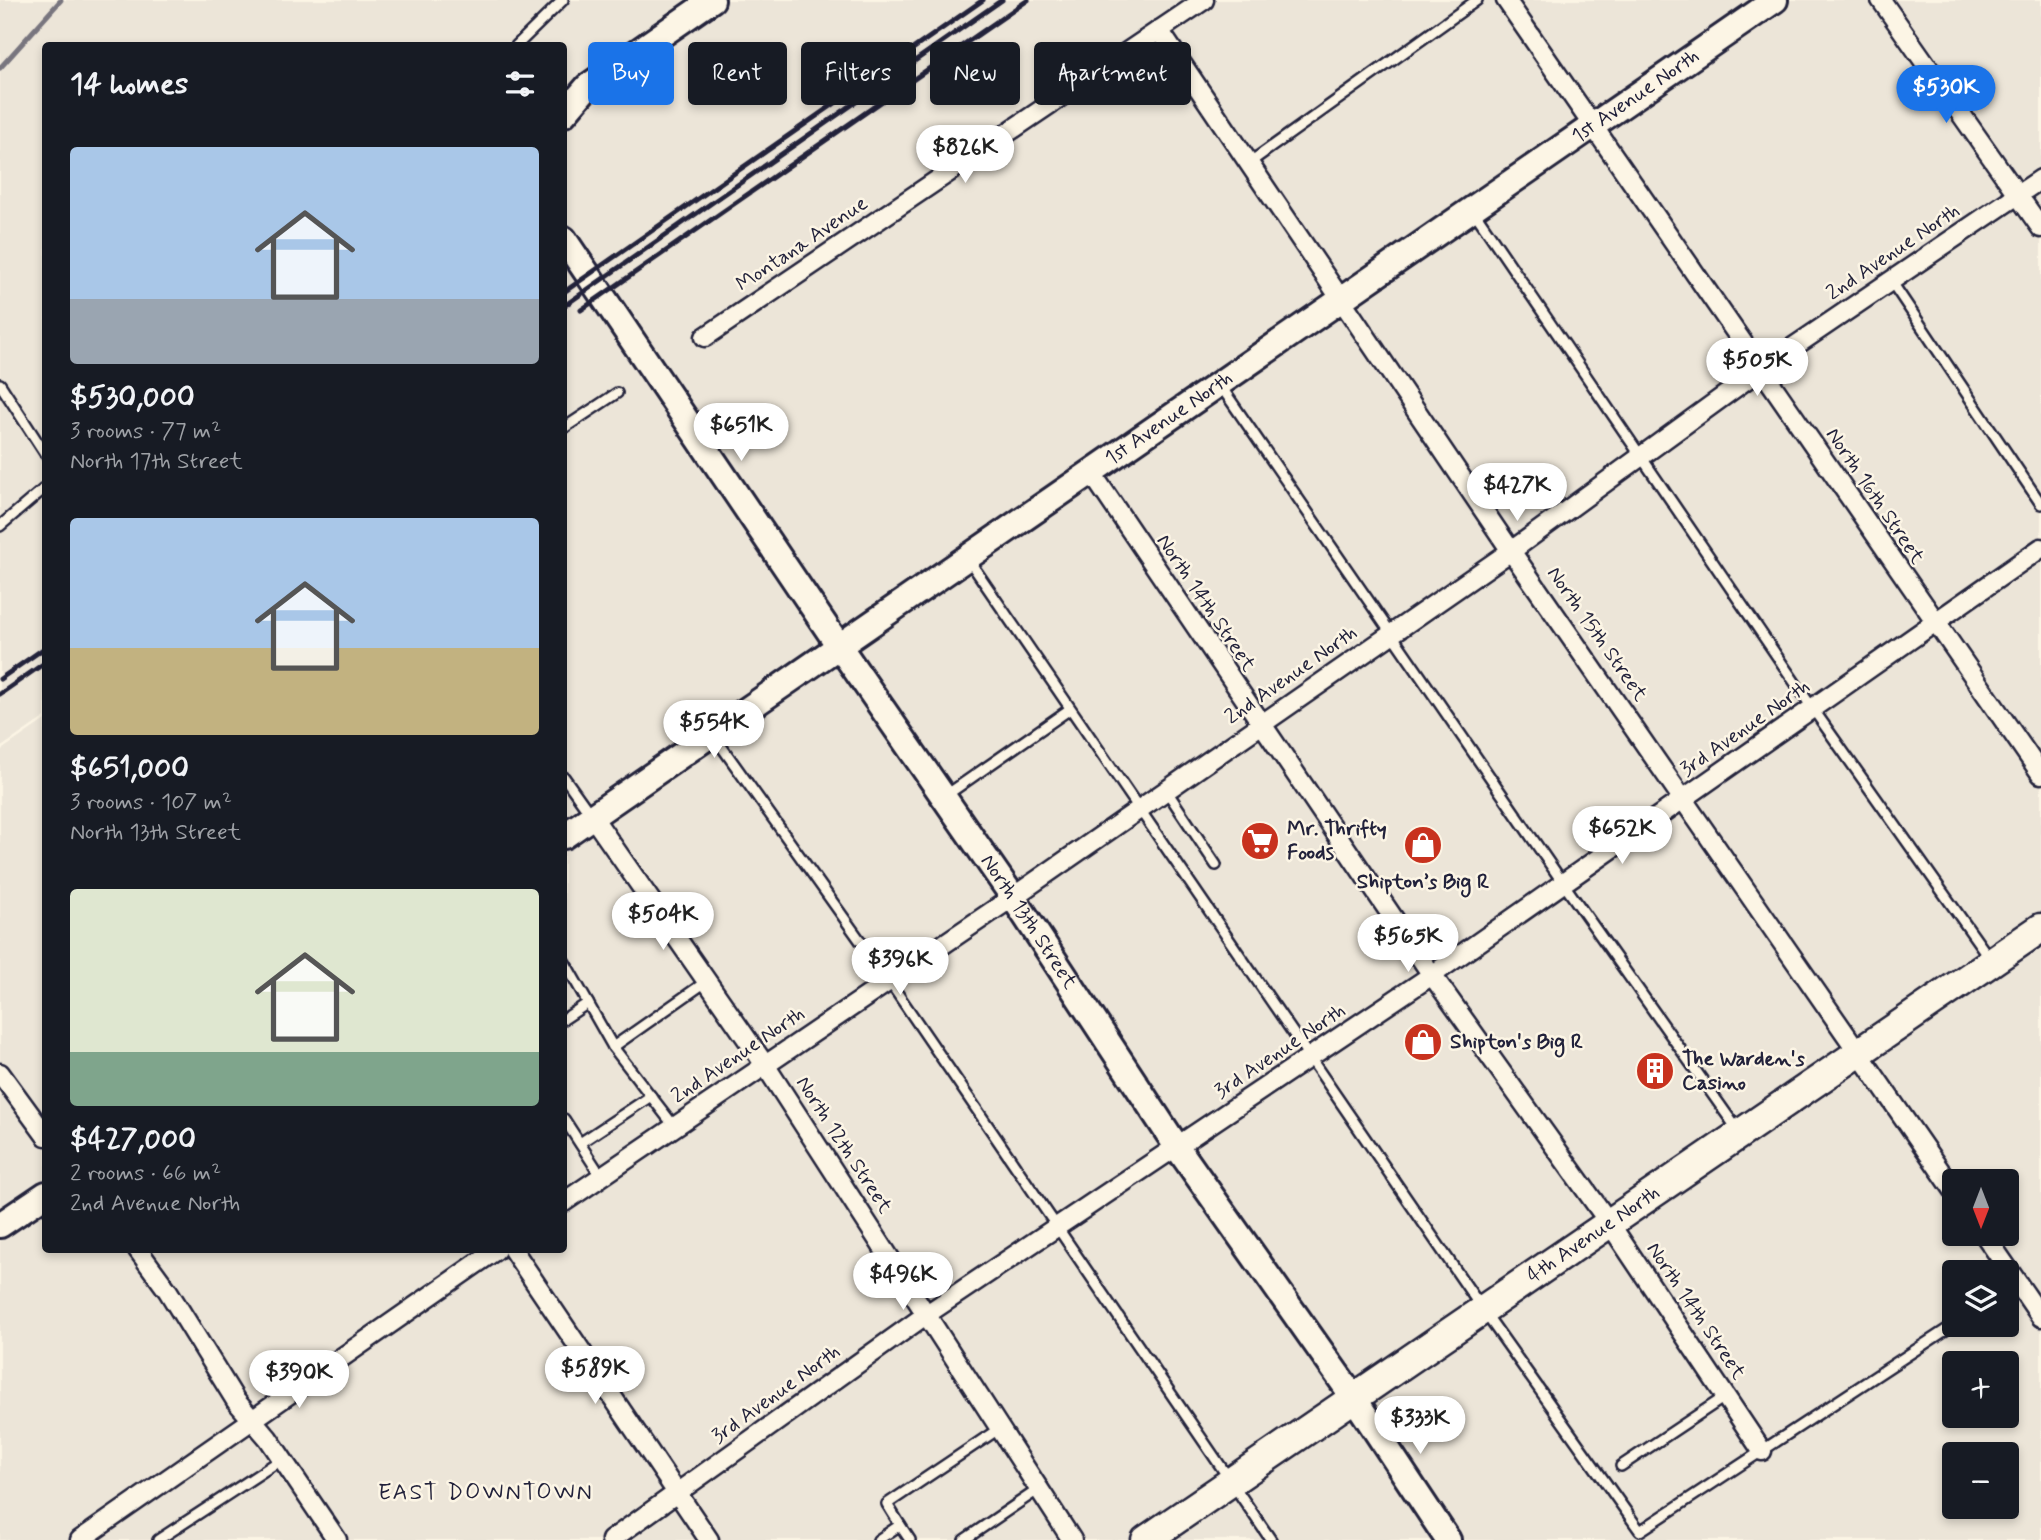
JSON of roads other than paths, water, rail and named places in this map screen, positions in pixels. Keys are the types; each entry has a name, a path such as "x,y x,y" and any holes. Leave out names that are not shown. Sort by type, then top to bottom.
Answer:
{"main road":[{"name":"4th Avenue North","path":"1146,1540 1610,1224 1857,1051 2041,928"}],"street":[{"path":"567,110 588,86 712,0"},
{"name":"Montana Avenue","path":"705,337 1203,0"},
{"name":"North 16th Street","path":"1506,0 2041,774"},
{"name":"1st Avenue North","path":"567,834 1775,0"},
{"path":"1881,0 2041,228"},
{"name":"North 15th Street","path":"1159,30 1511,551 1942,1173"},
{"name":"2nd Avenue North","path":"567,1200 1013,897 1511,551 1761,369 2041,179"},
{"name":"North 13th Street","path":"567,244 838,646 1013,897 1177,1147 1354,1398 1448,1540"},
{"name":"North 14th Street","path":"1091,472 1432,975 1610,1224 1762,1451"},
{"name":"3rd Avenue North","path":"611,1540 927,1314 1432,975 2041,548"},
{"name":"North 12th Street","path":"592,816 765,1065 1072,1540"},
{"path":"0,1073 42,1131"},
{"path":"0,1225 42,1197"},
{"path":"1992,1246 2041,1317"},
{"path":"140,1253 168,1291 236,1401 282,1459 337,1540"},
{"path":"80,1540 492,1253"},
{"path":"515,1253 709,1540"}],"lane":[{"path":"520,42 563,0"},
{"path":"1249,163 1477,0"},
{"path":"1472,209 1813,709 1991,961"},
{"path":"1891,281 2041,505"},
{"path":"0,384 42,449"},
{"path":"1219,384 1563,883 1740,1133"},
{"path":"567,426 617,393"},
{"path":"0,526 42,490"},
{"path":"967,557 1483,1310 1640,1531 1942,1333"},
{"path":"944,797 1070,709"},
{"path":"712,733 889,981 1271,1540"},
{"path":"567,782 592,816"},
{"path":"1166,790 1216,865"},
{"path":"567,966 613,1046 674,1126"},
{"path":"613,1046 707,981"},
{"path":"567,1017 588,1003"},
{"path":"580,1143 651,1096"},
{"path":"567,1124 601,1175"},
{"path":"1621,1466 1726,1396"},
{"path":"910,1540 887,1504 1000,1428"},
{"path":"158,1540 282,1459"},
{"path":"964,1540 1039,1489"},
{"path":"878,1540 900,1525"}],"waterway":[{"path":"0,68 61,0"}],"railway":[{"path":"567,290 983,0"},
{"path":"567,304 1002,0"},
{"path":"581,310 1028,0"},
{"path":"0,679 42,650"},
{"path":"0,694 42,665"}],"place":[{"name":"Mr. Thrifty Foods","path":"1260,841"},
{"name":"Shipton’s Big R","path":"1423,845"},
{"name":"Shipton's Big R","path":"1423,1042"},
{"name":"The Warden's Casino","path":"1655,1071"}],"district":[{"name":"EAST DOWNTOWN","path":"486,1493"}]}
